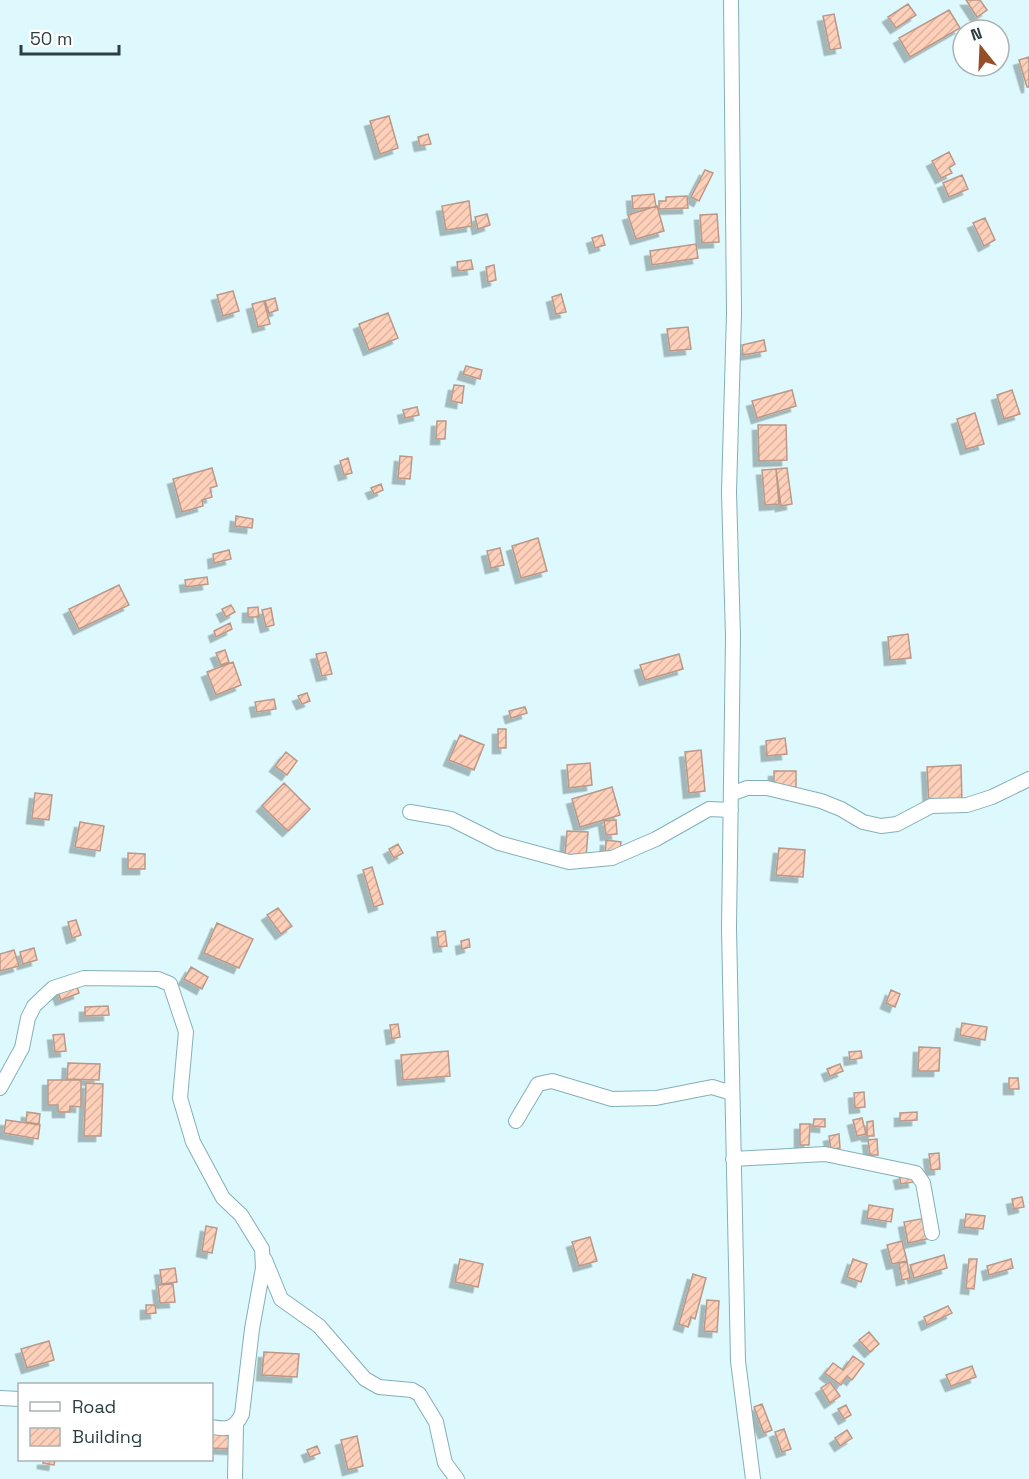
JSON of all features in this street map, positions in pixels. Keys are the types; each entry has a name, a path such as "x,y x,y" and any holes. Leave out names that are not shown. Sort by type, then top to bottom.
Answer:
{"street":[{"path":"731,0 734,313 729,492 733,637 729,928 738,1361 753,1479"},
{"path":"731,794 747,788 767,788 821,801 863,822 881,826 897,824 931,806 967,804 992,797 1029,779"},
{"path":"410,812 451,819 499,843 569,862 612,858 656,839 709,809 730,810"},
{"path":"0,1088 22,1048 28,1018 34,1006 53,988 84,978 158,979 170,984 186,1032 180,1098 193,1142 223,1198 241,1215 262,1249 281,1299 319,1326 365,1379 379,1387 412,1390 419,1395 436,1422 445,1463 457,1479"},
{"path":"516,1121 538,1084 552,1081 612,1099 656,1098 712,1087 732,1093"},
{"path":"733,1159 795,1153 825,1154 916,1173 923,1183 932,1233"},
{"path":"235,1479 236,1425 242,1414 258,1288 263,1268 262,1249"},
{"path":"0,1398 18,1399"},
{"path":"213,1427 230,1429 236,1425"}],"building":[{"path":"966,0 980,0 987,10 977,17"},
{"path":"908,4 916,15 896,28 888,17"},
{"path":"949,10 954,18 951,18 951,33 910,57 899,38"},
{"path":"834,14 841,48 830,50 823,16"},
{"path":"1029,57 1029,87 1027,87 1019,60"},
{"path":"389,116 398,148 380,154 370,121"},
{"path":"428,134 431,144 420,146 418,137"},
{"path":"949,152 955,164 949,168 952,173 941,178 932,161"},
{"path":"705,170 713,173 699,201 691,197"},
{"path":"962,175 968,189 949,197 943,183"},
{"path":"654,194 656,207 633,209 632,196"},
{"path":"687,196 688,208 659,209 659,201 666,201 666,197"},
{"path":"469,201 472,226 446,230 442,206"},
{"path":"657,206 664,231 636,239 628,215"},
{"path":"487,214 490,225 478,229 475,217"},
{"path":"717,214 719,242 702,243 700,215"},
{"path":"985,218 995,240 984,246 973,223"},
{"path":"602,235 605,245 595,248 592,238"},
{"path":"696,244 698,258 652,265 650,251"},
{"path":"471,260 473,269 458,271 457,262"},
{"path":"494,265 496,280 488,282 486,267"},
{"path":"233,291 239,311 223,316 217,295"},
{"path":"561,294 566,312 556,314 552,297"},
{"path":"275,298 278,310 269,313 265,301"},
{"path":"264,301 270,324 258,327 252,304"},
{"path":"388,313 398,338 369,350 359,324"},
{"path":"688,327 691,349 670,351 667,329"},
{"path":"764,340 766,351 743,355 742,345"},
{"path":"466,366 482,370 480,379 463,374"},
{"path":"454,385 464,386 462,403 451,401"},
{"path":"792,390 796,406 757,418 752,401"},
{"path":"1012,390 1020,414 1004,419 997,395"},
{"path":"417,407 419,415 405,418 403,410"},
{"path":"975,413 984,444 966,449 957,419"},
{"path":"437,421 446,421 445,439 436,439"},
{"path":"758,425 786,425 787,460 759,461"},
{"path":"400,456 412,457 410,479 398,478"},
{"path":"348,458 352,473 344,475 340,461"},
{"path":"212,468 217,486 210,488 212,497 202,500 203,506 182,512 173,479"},
{"path":"787,468 792,504 781,506 776,469"},
{"path":"776,469 779,504 765,505 762,470"},
{"path":"381,484 383,490 374,494 371,488"},
{"path":"236,516 253,519 252,528 235,526"},
{"path":"538,538 547,571 521,578 512,546"},
{"path":"500,548 504,565 491,568 487,551"},
{"path":"229,550 231,559 214,563 213,554"},
{"path":"207,577 208,584 186,587 185,580"},
{"path":"119,585 129,605 79,629 69,609"},
{"path":"231,605 235,612 226,617 222,609"},
{"path":"258,607 259,617 248,617 248,608"},
{"path":"271,608 274,625 266,627 262,610"},
{"path":"230,623 232,629 216,637 214,631"},
{"path":"908,634 911,658 890,660 888,637"},
{"path":"225,650 229,662 221,665 216,653"},
{"path":"326,652 332,674 322,676 316,654"},
{"path":"679,654 683,669 645,680 640,665"},
{"path":"233,662 241,685 216,695 207,672"},
{"path":"307,693 310,701 302,704 298,696"},
{"path":"274,699 276,709 257,712 255,702"},
{"path":"525,707 527,713 511,718 509,711"},
{"path":"498,729 506,729 506,748 498,748"},
{"path":"460,735 484,745 474,770 449,760"},
{"path":"785,738 787,754 767,756 766,741"},
{"path":"701,750 705,791 689,793 685,752"},
{"path":"286,752 297,761 287,775 275,766"},
{"path":"590,763 592,785 569,788 567,765"},
{"path":"961,765 962,803 929,804 927,767"},
{"path":"774,771 796,771 796,787 774,788"},
{"path":"284,783 310,809 288,831 262,806"},
{"path":"612,787 620,815 580,827 572,799"},
{"path":"35,793 52,795 49,820 32,818"},
{"path":"616,820 617,834 606,835 604,821"},
{"path":"80,822 104,826 100,851 75,847"},
{"path":"567,831 588,832 586,857 565,855"},
{"path":"606,840 621,842 619,858 605,857"},
{"path":"398,844 403,853 394,858 389,849"},
{"path":"779,848 805,850 803,877 776,875"},
{"path":"128,853 145,854 145,869 128,869"},
{"path":"372,867 383,904 374,907 363,870"},
{"path":"278,908 292,926 281,934 267,915"},
{"path":"76,920 81,935 72,938 68,922"},
{"path":"217,923 253,939 239,968 204,953"},
{"path":"445,931 447,946 439,947 437,932"},
{"path":"469,939 470,947 462,949 461,941"},
{"path":"34,948 37,960 23,964 20,952"},
{"path":"14,950 19,966 0,971 0,954"},
{"path":"191,967 208,977 202,989 184,979"},
{"path":"76,983 79,993 61,1000 57,990"},
{"path":"891,990 900,994 895,1007 886,1003"},
{"path":"108,1006 109,1015 85,1016 85,1007"},
{"path":"962,1023 987,1027 985,1040 960,1035"},
{"path":"398,1024 400,1037 392,1039 390,1025"},
{"path":"64,1034 66,1051 55,1052 53,1035"},
{"path":"919,1047 940,1048 939,1071 918,1071"},
{"path":"448,1051 450,1076 403,1080 401,1055"},
{"path":"861,1051 862,1058 850,1060 849,1052"},
{"path":"68,1063 100,1064 99,1080 67,1079"},
{"path":"840,1064 843,1071 830,1076 827,1069"},
{"path":"1009,1078 1018,1078 1019,1089 1009,1089"},
{"path":"48,1080 81,1080 81,1107 70,1106 70,1112 58,1112 58,1105 48,1105"},
{"path":"86,1083 103,1084 101,1136 84,1136"},
{"path":"864,1092 865,1107 855,1108 854,1093"},
{"path":"27,1112 40,1114 39,1124 26,1122"},
{"path":"917,1112 917,1120 900,1121 900,1113"},
{"path":"862,1118 866,1134 857,1136 853,1120"},
{"path":"814,1119 825,1119 825,1127 813,1126"},
{"path":"6,1120 40,1125 38,1139 4,1133"},
{"path":"873,1121 874,1136 867,1136 867,1122"},
{"path":"800,1124 810,1124 809,1145 800,1145"},
{"path":"839,1134 840,1148 831,1149 829,1136"},
{"path":"877,1139 878,1155 870,1155 868,1140"},
{"path":"939,1153 940,1169 931,1170 929,1154"},
{"path":"912,1172 914,1182 901,1184 899,1175"},
{"path":"1022,1197 1024,1207 1014,1209 1012,1199"},
{"path":"869,1205 893,1209 891,1222 867,1218"},
{"path":"966,1214 985,1216 983,1229 964,1227"},
{"path":"926,1218 931,1238 908,1243 904,1222"},
{"path":"206,1226 217,1228 212,1253 202,1251"},
{"path":"590,1237 597,1261 579,1266 572,1242"},
{"path":"902,1241 907,1261 892,1264 887,1245"},
{"path":"944,1255 947,1268 914,1278 910,1265"},
{"path":"460,1259 483,1264 478,1287 455,1282"},
{"path":"853,1259 867,1264 861,1282 847,1277"},
{"path":"969,1259 977,1259 974,1289 966,1288"},
{"path":"1011,1259 1013,1268 989,1275 987,1266"},
{"path":"907,1262 910,1278 902,1280 899,1263"},
{"path":"175,1268 177,1282 162,1284 160,1270"},
{"path":"693,1274 706,1278 695,1319 691,1317 688,1327 679,1324"},
{"path":"173,1284 175,1302 160,1303 158,1285"},
{"path":"707,1300 719,1301 717,1332 704,1331"},
{"path":"146,1305 155,1305 156,1313 146,1314"},
{"path":"948,1306 952,1313 927,1325 924,1317"},
{"path":"869,1332 879,1344 870,1352 859,1340"},
{"path":"49,1341 54,1360 27,1368 21,1349"},
{"path":"264,1352 299,1354 297,1377 262,1375"},
{"path":"853,1356 864,1364 852,1380 847,1376 841,1385 825,1373 833,1363 843,1370"},
{"path":"972,1366 976,1377 951,1386 946,1375"},
{"path":"830,1382 840,1396 830,1403 821,1388"},
{"path":"762,1404 772,1430 764,1433 754,1407"},
{"path":"846,1405 851,1415 844,1419 838,1409"},
{"path":"235,1424 233,1449 213,1448 213,1430"},
{"path":"784,1429 791,1449 782,1452 775,1432"},
{"path":"847,1430 852,1438 840,1446 835,1438"},
{"path":"357,1436 363,1466 348,1470 341,1440"},
{"path":"317,1446 320,1453 310,1457 307,1450"},
{"path":"43,1461 55,1461 54,1465 43,1463"}]}
